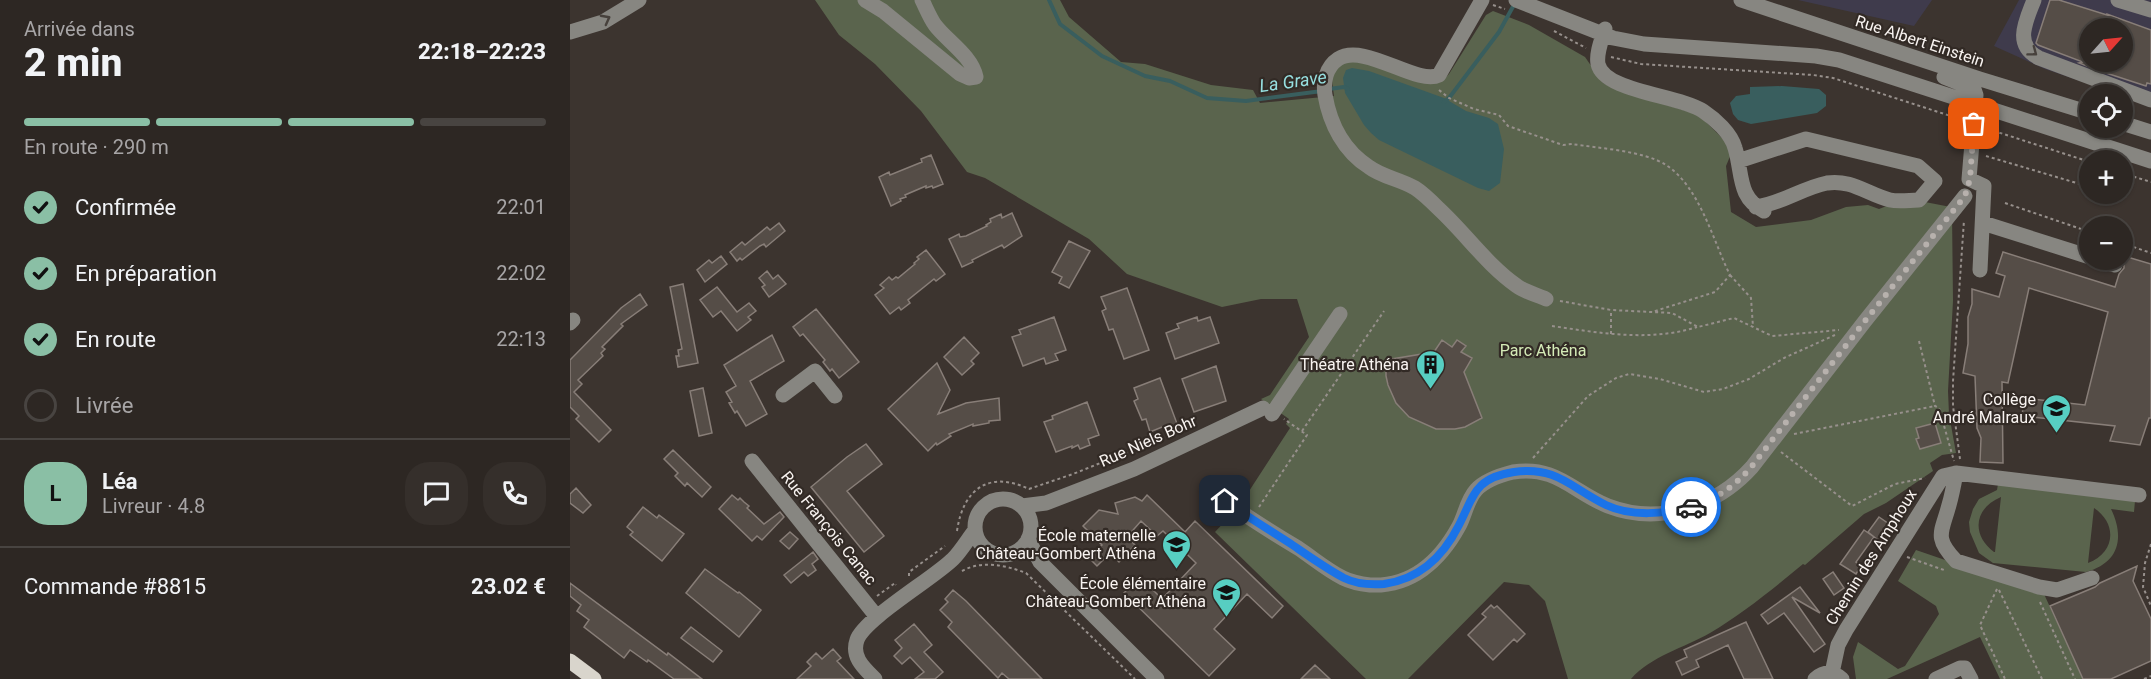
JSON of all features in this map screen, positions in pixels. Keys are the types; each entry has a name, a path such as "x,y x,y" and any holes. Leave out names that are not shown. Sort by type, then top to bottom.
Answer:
{"main road":[{"path":"570,661 594,679"}],"street":[{"path":"865,0 883,10 960,74 969,78 975,77 975,71 967,60 934,24 922,0"},
{"path":"1482,0 1445,68 1436,77 1425,76 1364,56 1349,55 1338,59 1331,66 1323,84 1326,100 1336,130 1350,153 1369,168 1415,188 1440,209 1489,262 1518,287 1546,299"},
{"path":"1516,0 1644,44 1816,56 1839,60 2151,161"},
{"name":"Rue Albert Einstein","path":"1741,0 1980,79 2079,109"},
{"path":"2034,0 2023,39 2028,51 2039,58 2151,100"},
{"path":"2118,0 2151,10"},
{"path":"570,32 603,22 630,2"},
{"path":"1604,31 1606,53 1598,65 1602,74 1609,80 1689,104 1713,119 1730,136 1735,147 1744,191 1749,201 1767,213 1781,209 1813,188 1828,183 1847,184 1891,200 1919,200 1935,181 1918,166 1806,139 1738,161"},
{"path":"1920,59 1938,74 1974,89 1976,95 1970,179 1965,196 1964,220"},
{"path":"2133,126 2151,132"},
{"path":"1970,179 1984,186 1980,270"},
{"path":"1225,501 1345,579 1371,585 1395,582 1420,573 1438,558 1460,525 1477,488 1500,476 1518,472 1542,471 1608,506 1623,510 1674,512 1706,502 1732,487 1752,466 1965,196"},
{"path":"1983,223 2079,254"},
{"path":"1273,414 1340,314"},
{"path":"783,395 815,371 835,396"},
{"name":"Rue Niels Bohr","path":"1022,506 1046,503 1273,414"},
{"name":"Rue François Canac","path":"752,461 877,617"},
{"path":"2091,578 2057,590 2039,587 1956,561 1946,551 1941,538 1942,525 1949,507 1949,474 2139,495"},
{"name":"Chemin des Amphoux","path":"1837,676 1838,645 1896,551 1949,474"},
{"path":"1008,499 1022,506 1031,521 1029,539 1023,547 1006,555 988,551 982,545 975,530 975,522 981,509 993,500 1008,499"},
{"name":"Rue Niels Bohr","path":"1031,521 1046,503"},
{"path":"875,679 862,665 855,651 858,636 877,617 952,560 975,530"},
{"path":"1029,539 1040,562 1157,679"},
{"path":"952,560 988,551"},
{"path":"1015,552 1040,562"},
{"path":"1936,679 1960,668 1965,669 1971,679"},
{"path":"1815,679 1821,674 1837,676"}],"path":[{"path":"1545,26 1606,53 1641,64 1823,76 1968,122"},
{"path":"1606,53 1632,57"},
{"path":"1824,72 1959,114"},
{"path":"1425,76 1449,99 1498,115 1508,126 1563,145 1572,144 1636,154 1666,164 1695,197 1730,276 1751,298 1753,327"},
{"path":"1989,129 2079,158"},
{"path":"1984,156 1991,156 2079,184"},
{"path":"2133,176 2151,182"},
{"path":"2005,203 2079,228"},
{"path":"1920,341 1935,406 1939,408 1955,464 1960,459 1953,406 1953,381 1964,220"},
{"path":"2133,247 2151,253"},
{"path":"1652,312 1715,292 1730,276"},
{"path":"1546,299 1611,310 1672,313 1698,327"},
{"path":"1611,310 1611,334"},
{"path":"1302,431 1384,311"},
{"path":"1518,472 1543,450 1588,396 1616,378 1629,374 1660,379 1704,392 1723,389 1749,379 1784,358 1848,329 1772,336 1734,318 1667,335 1611,334 1552,326"},
{"path":"1773,441 1935,406"},
{"path":"1252,519 1307,435 1273,414"},
{"path":"1773,441 1852,506 1895,484 1949,474"},
{"path":"2151,544 2145,563 2143,587 2151,606"},
{"path":"1896,551 1911,559 1944,570"},
{"path":"954,576 972,566 981,564 1008,566 1026,573 1135,679"},
{"path":"867,604 895,584 904,597"},
{"path":"1998,588 2008,591"},
{"path":"1998,588 1980,625 2005,679"},
{"path":"1998,588 2042,679"},
{"path":"2039,601 2075,679"},
{"path":"2144,679 2151,676"}],"shaded area":[{"path":"1798,0 1932,0 1914,26"},
{"path":"2019,0 2151,0 2151,105 2133,99 2133,84 2089,84 2045,69 1994,46"}],"green space":[{"name":"Parc Athéna","path":"815,0 1060,0 1069,17 1121,62 1145,64 1211,85 1253,90 1260,103 1334,96 1332,81 1335,65 1345,59 1442,81 1449,74 1486,15 1493,11 1529,25 1585,57 1603,83 1615,89 1699,115 1725,141 1731,154 1726,166 1731,212 1756,227 1811,220 1846,207 1868,205 1879,209 1892,204 1925,202 1961,209 1952,212 1953,301 1948,391 1949,414 1956,453 1942,455 1930,463 1933,471 1886,503 1864,514 1805,565 1803,564 1734,617 1710,633 1648,664 1631,679 1568,679 1545,601 1529,585 1504,582 1408,679 1366,679 1215,532 1240,505 1290,428 1286,424 1289,419 1261,399 1270,395 1309,337 1297,299 1261,299 1222,307 1127,274 1089,239 985,178 967,172 921,111 875,64 839,35"},
{"path":"1998,484 2135,501 2134,512 2111,509 2118,530 2116,548 2106,562 2086,572 1993,563 1979,553 1970,532 1969,522 1979,499 1997,490","holes":["2001,497 1995,552 1994,552 1982,538 1979,522 1985,508","2094,508 2107,522 2110,538 2104,552 2088,563"]},
{"path":"1916,550 2044,594 2083,679 2000,679 1980,637 1887,679 1856,679 1853,657 1858,642 1898,669 1905,666 1939,614 1936,606 1898,581"}],"water":[{"path":"1352,68 1369,71 1444,98 1466,111 1489,118 1498,124 1504,149 1500,183 1489,191 1478,188 1379,140 1364,125 1345,93 1343,78 1346,70"},
{"path":"1782,86 1819,89 1826,95 1826,106 1817,113 1751,124 1738,120 1733,114 1730,103 1736,96 1750,94 1750,87"}],"building":[{"path":"2050,0 2059,0 2118,18 2079,18 2079,60 2036,43"},
{"path":"2133,23 2151,30 2151,84 2147,83 2146,86 2103,72 2133,72"},
{"path":"931,155 943,184 933,188 932,186 926,188 926,186 905,195 906,197 900,199 901,201 891,206 879,177 922,162 921,159"},
{"path":"1012,213 1022,236 1004,248 1002,245 962,267 949,239 959,234 960,237 966,236 987,226 991,222 990,219 1001,214 1002,218"},
{"path":"779,223 785,231 766,247 764,244 742,260 740,258 737,261 730,252 742,242 745,245 767,227 770,230"},
{"path":"1069,241 1090,251 1069,288 1059,283 1062,277 1052,272"},
{"path":"926,250 945,274 936,281 934,279 908,300 910,303 901,310 899,307 890,314 875,295 884,288 880,285 889,277 892,280 898,278 915,264 919,259 917,257"},
{"path":"2003,252 2115,287 2122,270 2133,270 2133,259 2151,264 2151,418 2149,418 2140,445 2110,441 2115,426 2022,416 2024,398 2085,405 2108,312 2029,288 2008,383 2002,382 2003,463 1980,462 1981,438 1977,428 1975,376 1963,373 1968,344 1968,317 1972,304 1972,289 1999,297 2005,276 1996,273"},
{"path":"721,256 727,264 705,282 697,270 709,260 712,263"},
{"path":"767,271 773,279 778,275 786,284 769,297 762,287 765,285 759,278"},
{"path":"683,284 698,363 678,367 676,356 679,356 678,350 682,349 670,287"},
{"path":"717,287 737,312 749,303 756,311 748,317 751,320 737,331 721,311 713,317 700,300"},
{"path":"1127,288 1149,350 1124,359 1113,329 1109,330 1102,311 1106,309 1101,297"},
{"path":"640,294 647,305 621,324 623,326 602,347 605,349 601,353 603,356 578,380 582,384 574,392 611,430 599,442 576,419 579,416 570,407 570,360 621,308"},
{"path":"816,309 859,362 839,378 832,369 830,371 823,362 825,360 803,334 800,336 793,327"},
{"path":"1054,317 1066,350 1055,354 1058,360 1046,364 1044,358 1023,366 1012,337 1021,334 1019,330"},
{"path":"1197,317 1198,321 1210,317 1219,343 1175,359 1166,333 1179,328 1177,324"},
{"path":"772,335 784,361 750,381 767,414 746,426 729,403 732,402 726,392 736,386 724,365"},
{"path":"964,337 979,353 971,361 974,364 962,375 944,357"},
{"name":"Théatre Athéna","path":"1442,340 1452,347 1457,340 1466,346 1461,352 1472,358 1464,372 1482,418 1465,427 1436,429 1409,417 1396,403 1388,385 1386,360 1434,352"},
{"path":"937,363 950,390 938,414 966,403 999,398 1000,420 973,426 973,424 949,434 951,436 937,445 936,443 928,451 888,409"},
{"path":"1216,366 1226,401 1194,412 1182,379"},
{"path":"1160,378 1179,429 1170,433 1167,425 1150,432 1146,419 1142,420 1134,401 1138,399 1134,388"},
{"path":"703,388 712,433 699,436 690,391"},
{"path":"1087,402 1099,435 1088,439 1090,445 1080,449 1078,445 1056,452 1044,422 1053,419 1052,416"},
{"path":"1935,423 1941,443 1920,449 1916,439 1919,438 1916,428"},
{"path":"866,444 882,464 847,491 884,536 864,552 811,487"},
{"path":"673,450 711,487 702,497 687,483 685,486 675,476 678,473 664,459"},
{"path":"576,488 591,505 583,513 570,503 570,494"},
{"path":"732,495 738,500 740,498 749,506 747,508 764,524 780,512 784,517 762,540 757,536 752,541 719,509"},
{"path":"1147,495 1185,532 1195,521 1283,606 1272,618 1247,594 1214,629 1235,649 1209,676 1124,593 1142,579 1162,599 1196,563 1163,531 1157,536 1141,521 1127,537 1135,545 1119,562 1110,553 1097,566 1089,558 1102,545 1083,526 1099,510 1118,514 1115,503 1135,497 1142,501"},
{"path":"643,507 657,518 659,515 684,534 662,561 630,535 633,532 627,527"},
{"path":"1879,517 1889,524 1878,540 1868,532"},
{"path":"1864,530 1874,537 1856,562 1861,566 1856,574 1840,564"},
{"path":"790,532 798,539 789,549 780,541"},
{"path":"813,552 818,559 812,564 816,570 808,576 804,572 791,583 784,575"},
{"path":"2137,566 2133,581 2151,619 2151,661 2111,679 2083,679 2050,606"},
{"path":"705,569 761,610 739,637 686,593"},
{"path":"1833,572 1844,588 1834,595 1823,579"},
{"path":"570,583 702,679 674,679 630,650 624,658 584,627 589,620 577,611 581,605 570,596"},
{"path":"1800,587 1820,613 1792,597 1825,644 1814,652 1784,613 1768,624 1761,615"},
{"path":"953,590 1042,679 1009,679 1002,673 998,678 948,627 952,622 940,610 948,602 945,599"},
{"path":"1491,605 1494,608 1497,606 1525,634 1517,642 1514,639 1493,660 1468,635 1486,617 1482,614"},
{"path":"1746,622 1773,679 1744,679 1728,645 1696,660 1699,667 1682,675 1676,662 1687,657 1684,650"},
{"path":"914,624 932,645 924,652 943,672 935,679 915,679 924,672 910,657 902,664 894,656 902,648 895,640"},
{"path":"691,627 722,651 713,662 681,638"},
{"path":"833,649 841,658 837,661 854,679 797,679 811,666 807,662 816,653 822,659"},
{"path":"1315,665 1330,679 1301,679"}],"waterway":[{"name":"La Grave","path":"1049,0 1060,24 1102,56 1145,76 1170,81 1207,98 1246,101 1322,91"},
{"name":"La Grave","path":"1444,102 1499,32 1515,3"},
{"name":"La Grave","path":"1329,89 1344,87 1348,89"}],"way so far":[{"path":"1691,507 1718,497 1743,477 1965,196 1970,179 1974,124"}],"place":[{"name":"Théatre Athéna","path":"1430,390"},
{"name":"Collège André Malraux","path":"2057,434"},
{"name":"École maternelle Château-Gombert Athéna","path":"1177,570"},
{"name":"École élémentaire Château-Gombert Athéna","path":"1227,618"}],"route":[{"path":"1225,501 1345,579 1371,585 1407,579 1429,566 1445,549 1460,525 1477,488 1512,472 1542,471 1608,506 1623,510 1657,513 1674,512 1691,507"}]}
